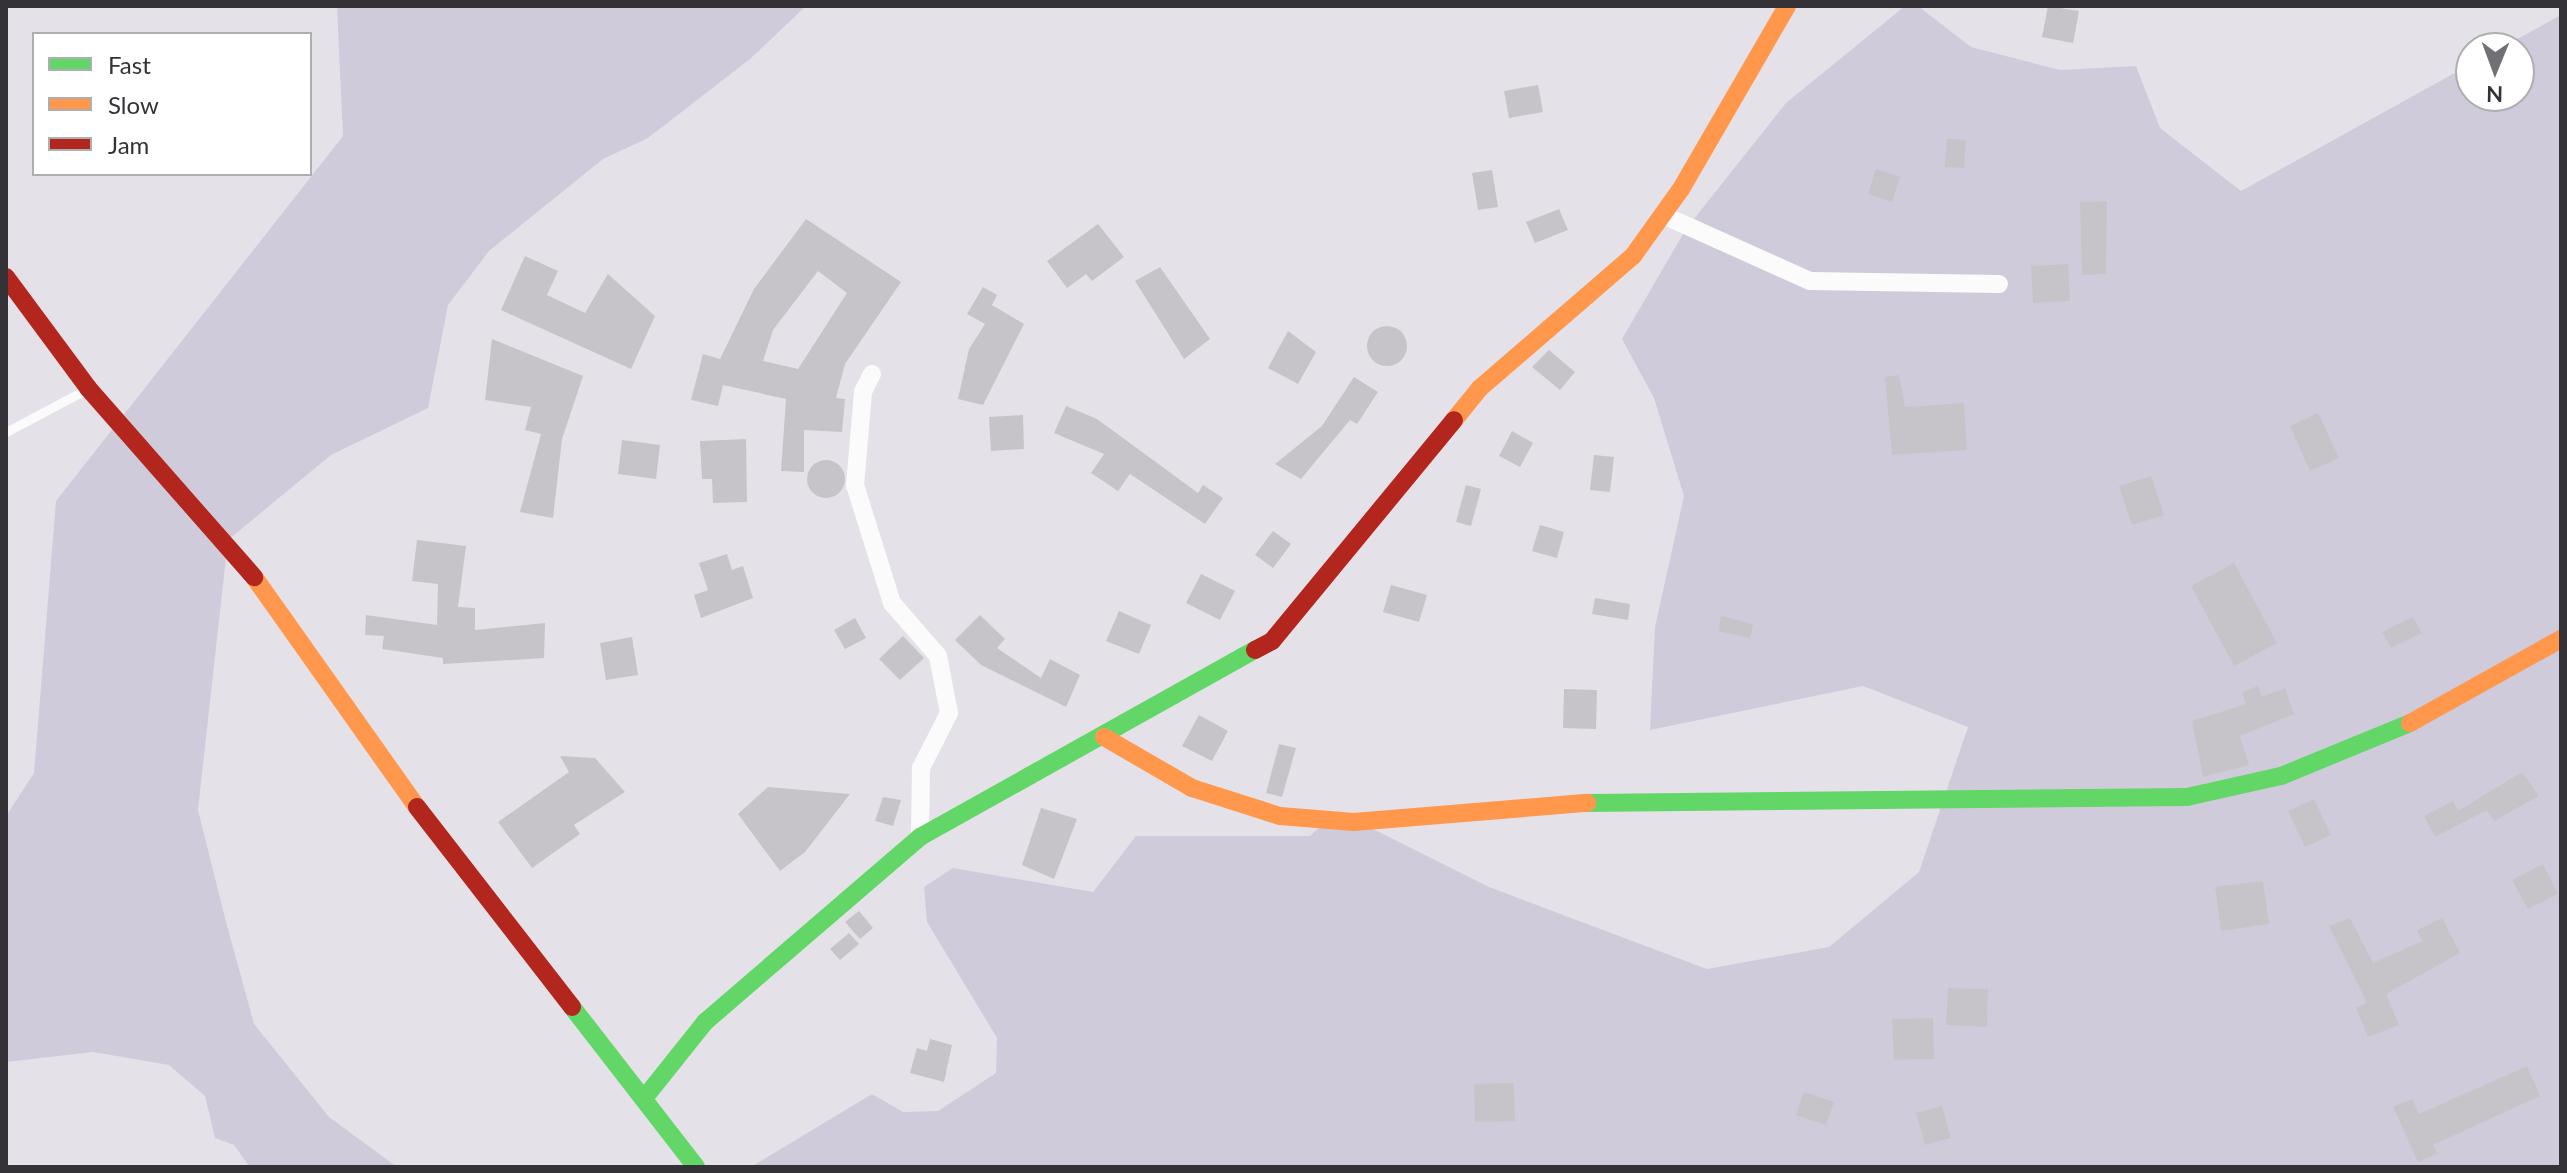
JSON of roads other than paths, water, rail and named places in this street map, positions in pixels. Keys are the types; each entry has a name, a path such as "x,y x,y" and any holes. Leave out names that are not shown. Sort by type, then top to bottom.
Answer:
{"street":[{"path":"646,1096 705,1022 920,837 1272,641 1480,388 1633,256 1663,215 1787,6"},
{"path":"1663,215 1810,281 1999,284"},
{"path":"6,277 88,388 228,540 408,796 646,1096 696,1167"},
{"path":"872,374 863,392 855,485 892,603 938,656 949,713 921,768 920,837"},
{"path":"1104,737 1192,788 1280,816 1354,822 1655,798 2187,797 2281,776 2379,737 2462,700 2561,639"}],"lane":[{"path":"6,432 88,388"}]}
